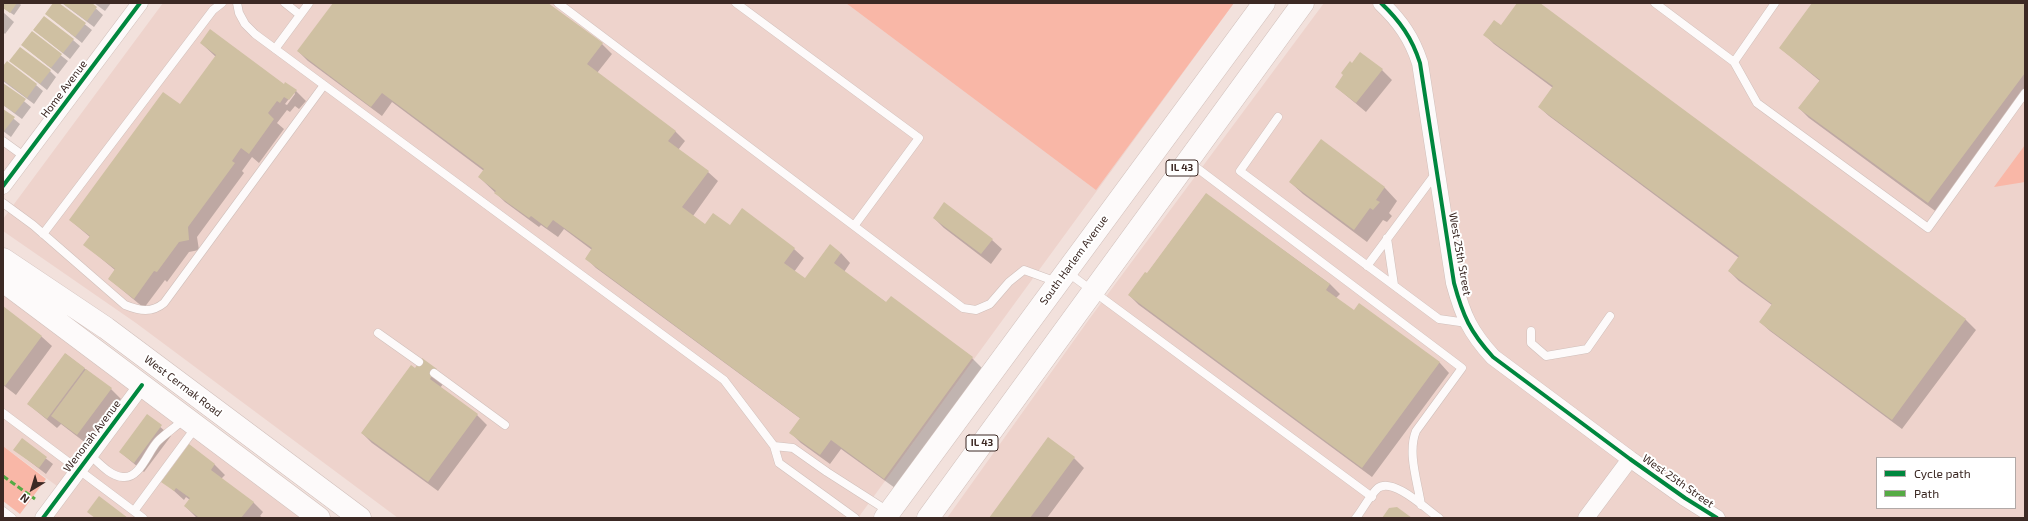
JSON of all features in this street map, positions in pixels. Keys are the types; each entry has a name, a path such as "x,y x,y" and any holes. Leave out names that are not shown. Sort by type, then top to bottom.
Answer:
{"main road":[{"name":"South Harlem Avenue","path":"891,516 1062,277 1264,3"},
{"name":"IL 43","path":"928,518 1303,3"},
{"name":"West Cermak Road","path":"3,259 106,328 360,518"},
{"path":"3,281 319,518"}],"street":[{"name":"Home Avenue","path":"3,186 140,3"},
{"name":"West 25th Street","path":"1381,3 1398,20 1408,34 1422,68 1454,283 1460,307 1476,339 1493,357 1630,459 1685,498 1717,518"},
{"name":"Wenonah Avenue","path":"48,516 79,470 142,385"},
{"path":"1586,518 1630,459"}],"lane":[{"path":"44,234 213,10 222,3"},
{"path":"237,3 239,13 245,24 255,34 724,380 774,446 779,463 855,518"},
{"path":"285,3 300,15"},
{"path":"276,49 309,3"},
{"path":"558,3 963,308 976,310 990,304 1009,282 1024,270 1062,277 1092,291 1372,497"},
{"path":"736,3 919,138 854,226"},
{"path":"1734,62 1775,3"},
{"path":"1659,4 1734,62 1757,103 1928,228 2025,94"},
{"path":"3,203 44,234 125,306 141,310 158,308 164,303 324,85"},
{"path":"1278,117 1240,171 1439,319 1467,323"},
{"path":"3,141 25,157"},
{"path":"1187,161 1462,368 1422,423 1413,438 1413,450 1421,505"},
{"path":"1367,266 1437,171"},
{"path":"1387,238 1394,286"},
{"path":"1531,331 1531,343 1546,356 1587,349 1610,316"},
{"path":"378,333 419,362"},
{"path":"434,373 505,425"},
{"path":"3,413 143,518"},
{"path":"90,455 118,477 125,478 132,475 158,442 170,433 191,422"},
{"path":"134,511 191,422"},
{"path":"774,446 793,448 891,516"},
{"path":"1356,518 1378,488 1386,485 1393,486 1439,518"},
{"path":"3,512 12,518"}],"shaded area":[{"path":"163,3 1234,3 858,518 398,518 136,323 3,231 3,219"},
{"path":"846,3 1234,3 1096,190"},
{"path":"1324,3 2025,3 2025,518 947,518 1090,318"},
{"path":"3,138 24,154 3,182"},
{"path":"2025,145 2025,182 1994,187"},
{"path":"3,285 138,386 61,489 3,446"},
{"path":"143,390 313,518 46,518"},
{"path":"3,446 46,479 20,514 3,501"}],"building":[{"path":"3,3 17,3 10,13 3,8"},
{"path":"53,3 59,3 86,23 75,37 45,14"},
{"path":"62,3 92,3 97,7 87,21"},
{"path":"333,3 548,3 603,43 587,64 676,131 668,141 709,171 682,207 705,224 713,213 730,225 742,208 795,248 784,263 805,278 830,244 841,253 834,263 886,302 891,296 973,357 884,479 831,440 820,455 789,433 800,418 585,259 592,248 553,220 547,228 531,216 529,218 494,193 496,191 478,177 484,169 382,93 371,107 297,51"},
{"path":"1517,3 1540,3 1966,319 1892,420 1759,322 1772,304 1728,271 1739,256 1538,107 1553,86 1483,35 1494,20 1501,25"},
{"path":"1812,3 2025,3 2025,73 1928,203 1798,108 1820,80 1779,48"},
{"path":"44,16 74,39 63,53 33,30"},
{"path":"210,29 284,84 285,82 297,90 289,100 284,97 280,103 277,101 268,113 274,119 249,154 241,148 232,161 235,163 188,227 189,240 179,242 157,272 154,271 134,299 108,279 115,269 83,245 90,236 69,220 163,92 180,104 216,55 200,43"},
{"path":"32,31 62,54 51,68 21,45"},
{"path":"20,47 51,70 40,84 9,61"},
{"path":"1360,52 1383,69 1356,103 1335,87 1343,75 1341,73 1350,61 1352,63"},
{"path":"7,61 37,84 27,98 3,80 3,66"},
{"path":"3,83 26,99 15,113 3,105"},
{"path":"3,109 15,117 4,131 3,130"},
{"path":"1321,139 1385,187 1376,200 1380,202 1373,210 1370,208 1354,230 1289,182"},
{"path":"1206,193 1330,284 1326,290 1354,310 1359,303 1440,362 1362,468 1128,295 1145,272 1147,273"},
{"path":"944,202 993,239 981,254 933,218"},
{"path":"3,306 42,336 5,386 3,384"},
{"path":"65,353 85,368 47,419 27,404"},
{"path":"422,358 437,369 430,379 478,414 428,482 361,433 411,365 415,368"},
{"path":"86,369 112,388 77,435 51,416"},
{"path":"147,414 162,425 134,463 119,452"},
{"path":"1048,437 1075,457 1030,518 989,518"},
{"path":"22,438 47,457 39,468 13,450"},
{"path":"189,444 215,464 211,470 254,502 241,518 197,518 198,517 184,506 190,498 176,488 174,491 161,482"},
{"path":"99,496 128,518 95,518 87,512"},
{"path":"1397,507 1412,518 1382,518 1389,508"}],"marked path":[{"path":"3,476 35,499"}],"cycle path":[{"path":"3,186 140,3"},
{"path":"1381,3 1405,30 1420,63 1454,283 1464,314 1478,340 1493,357 1630,459 1685,498 1717,518"},
{"path":"43,518 142,385"}]}
